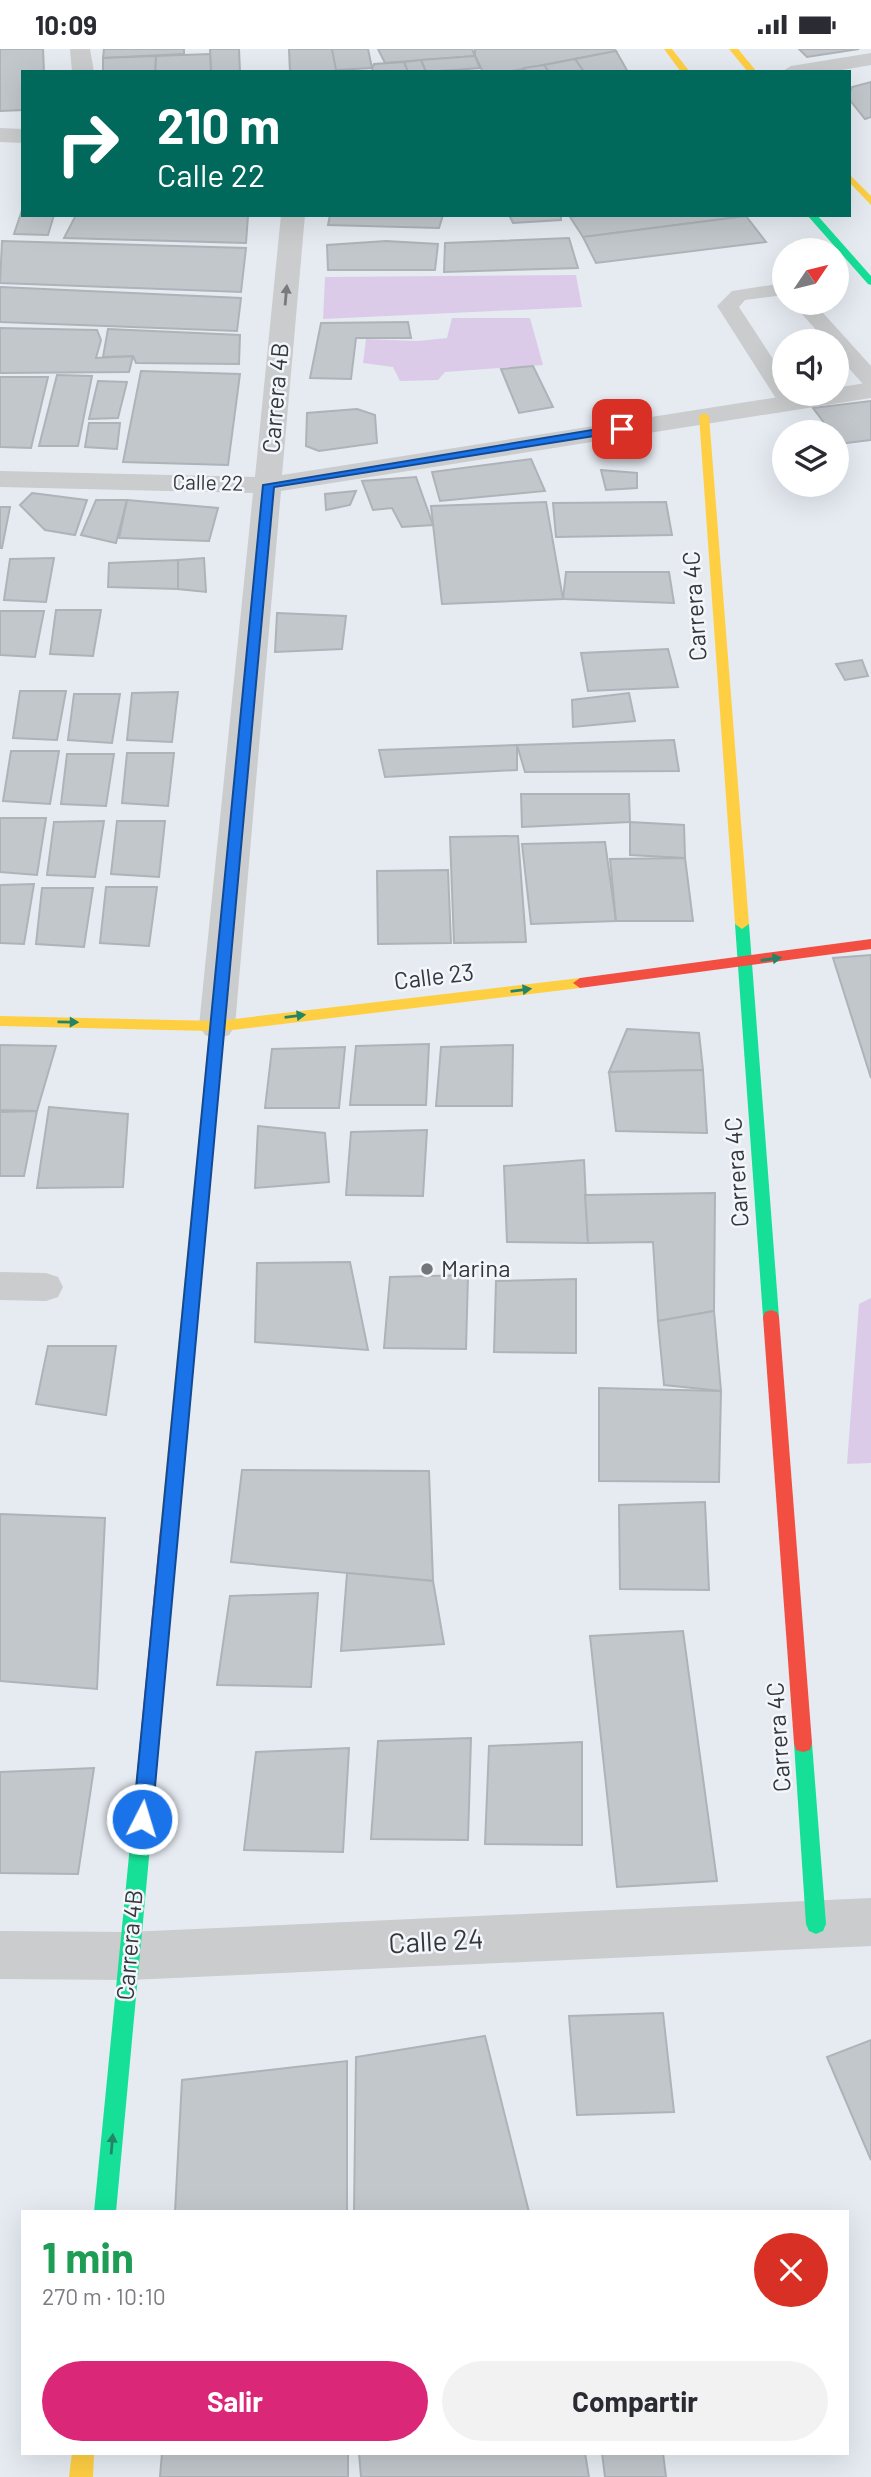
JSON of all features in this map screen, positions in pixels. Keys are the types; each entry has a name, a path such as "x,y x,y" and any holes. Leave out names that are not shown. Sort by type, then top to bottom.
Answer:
{"street":[{"path":"80,49 83,70"},
{"path":"668,49 684,70"},
{"path":"733,49 751,70"},
{"path":"803,70 871,59"},
{"path":"0,135 21,135"},
{"path":"851,179 871,202"},
{"name":"Carrera 4B","path":"106,2210 293,217"},
{"path":"813,217 826,238"},
{"path":"849,262 871,282"},
{"name":"Calle 22","path":"849,394 871,390"},
{"name":"Calle 22","path":"0,479 268,485 772,406"},
{"name":"Carrera 4C","path":"704,416 816,1924"},
{"name":"Calle 23","path":"0,1021 217,1026 744,963 871,944"},
{"name":"Calle 24","path":"0,1955 130,1956 871,1922"},
{"path":"80,2477 83,2455"}],"lane":[{"path":"772,291 738,295 728,306 772,375"},
{"path":"814,315 871,379"},
{"path":"0,1286 46,1287"}],"shaded area":[{"path":"576,275 582,307 323,319 325,277"},
{"path":"452,318 530,318 543,365 445,372 438,380 400,381 393,367 363,363 366,339 418,341 447,338"},
{"path":"871,1298 871,1463 847,1464 859,1304"}],"building":[{"path":"0,49 43,49 44,70 21,70 21,110 0,111"},
{"path":"104,49 184,49 184,54 103,58"},
{"path":"210,49 239,49 240,70 211,70"},
{"path":"289,49 332,49 337,70 290,70"},
{"path":"332,49 368,49 372,68 336,70"},
{"path":"378,49 472,49 475,56 385,63"},
{"path":"475,49 616,51 517,70 482,70 475,56"},
{"path":"799,49 859,49 807,57"},
{"path":"616,51 627,70 583,70 575,59"},
{"path":"210,54 211,70 155,70 156,56"},
{"path":"156,56 155,70 103,70 103,58"},
{"path":"475,56 480,68 425,70 421,60"},
{"path":"575,59 583,70 548,70 544,65"},
{"path":"421,60 425,70 407,70 404,62"},
{"path":"404,62 407,70 372,70 374,64"},
{"path":"544,65 548,70 525,70 524,68"},
{"path":"871,82 871,117 865,119 851,102 852,87"},
{"path":"21,213 21,217 53,217 48,235 14,234"},
{"path":"75,217 248,217 246,243 64,238"},
{"path":"330,217 442,217 439,228 328,225"},
{"path":"510,217 561,217 561,220 513,223"},
{"path":"570,217 738,217 583,237"},
{"path":"747,217 766,242 596,263 583,237"},
{"path":"569,238 578,268 444,272 445,243"},
{"path":"2,241 246,248 241,292 0,283"},
{"path":"386,241 438,244 435,270 328,270 327,245"},
{"path":"0,287 241,298 237,331 0,322"},
{"path":"408,322 411,338 356,338 351,379 310,378 321,323"},
{"path":"0,328 97,330 101,340 96,358 133,356 129,372 0,373"},
{"path":"108,329 240,335 239,364 136,363 133,356 103,357"},
{"path":"533,366 553,407 519,413 501,369"},
{"path":"141,371 240,374 228,465 123,462"},
{"path":"57,375 92,376 78,446 39,446"},
{"path":"0,377 48,377 31,448 0,447"},
{"path":"98,381 127,382 118,418 89,419"},
{"path":"871,401 871,440 849,443 849,420 822,420 813,408 849,406 849,404"},
{"path":"357,409 375,415 377,443 319,451 306,446 307,413"},
{"path":"89,423 120,423 117,449 85,447"},
{"path":"531,459 545,491 440,501 432,472"},
{"path":"601,470 637,473 637,488 606,490"},
{"path":"416,477 433,525 402,527 392,508 373,510 362,481"},
{"path":"356,491 350,505 326,510 325,494"},
{"path":"32,493 87,500 75,535 45,530 20,505"},
{"path":"96,500 127,500 116,543 81,535"},
{"path":"127,500 218,508 209,541 119,538"},
{"path":"546,502 563,599 442,604 431,506"},
{"path":"666,502 672,535 556,537 553,503"},
{"path":"0,507 10,507 2,548 0,548"},
{"path":"54,558 46,602 4,600 10,559"},
{"path":"204,558 206,592 178,589 178,560"},
{"path":"178,560 178,589 108,587 109,563"},
{"path":"566,572 669,572 674,603 563,599"},
{"path":"56,610 101,610 93,656 50,654"},
{"path":"0,611 44,611 35,657 0,655"},
{"path":"277,613 346,616 342,649 275,652"},
{"path":"668,649 678,687 588,691 581,653"},
{"path":"862,660 868,676 845,680 836,664"},
{"path":"20,691 66,691 57,740 13,738"},
{"path":"178,692 172,742 127,740 132,693"},
{"path":"629,693 635,721 573,727 572,700"},
{"path":"74,694 120,694 112,743 68,740"},
{"path":"674,740 679,771 525,772 517,745"},
{"path":"517,745 517,770 385,777 379,750"},
{"path":"11,751 59,751 50,804 3,801"},
{"path":"127,753 174,753 168,806 122,803"},
{"path":"67,754 114,754 106,806 61,804"},
{"path":"521,794 629,794 630,822 522,827"},
{"path":"0,818 46,818 37,875 0,872"},
{"path":"104,821 95,877 47,875 54,822"},
{"path":"117,821 165,821 159,877 111,874"},
{"path":"630,822 684,825 685,858 630,855"},
{"path":"518,836 526,942 454,943 450,837"},
{"path":"605,842 616,921 531,924 522,844"},
{"path":"685,858 693,921 616,921 610,859"},
{"path":"448,870 451,943 378,944 377,871"},
{"path":"34,884 24,944 0,943 0,885"},
{"path":"106,887 157,887 149,946 100,943"},
{"path":"42,888 93,888 84,947 36,944"},
{"path":"871,955 871,1078 833,958"},
{"path":"627,1029 699,1033 703,1070 609,1072"},
{"path":"429,1044 426,1105 350,1105 356,1046"},
{"path":"0,1045 56,1046 37,1111 0,1110"},
{"path":"513,1045 512,1106 436,1106 441,1047"},
{"path":"345,1047 339,1108 265,1108 272,1049"},
{"path":"703,1070 707,1133 616,1131 609,1072"},
{"path":"49,1107 128,1114 123,1187 37,1188"},
{"path":"37,1111 24,1176 0,1176 0,1112"},
{"path":"258,1126 325,1133 329,1182 255,1188"},
{"path":"427,1130 423,1196 346,1195 351,1132"},
{"path":"584,1160 588,1243 507,1242 504,1166"},
{"path":"715,1193 714,1311 658,1321 653,1242 588,1243 585,1195"},
{"path":"350,1262 368,1350 255,1342 257,1263"},
{"path":"468,1275 466,1349 384,1348 390,1277"},
{"path":"576,1279 576,1353 494,1352 496,1281"},
{"path":"714,1311 721,1391 664,1385 658,1321"},
{"path":"48,1346 116,1346 106,1415 36,1404"},
{"path":"599,1388 721,1391 719,1482 599,1481"},
{"path":"242,1470 429,1471 433,1581 231,1562"},
{"path":"705,1502 709,1590 620,1589 619,1505"},
{"path":"0,1514 105,1518 97,1689 0,1681"},
{"path":"347,1573 433,1581 444,1644 341,1651"},
{"path":"318,1593 311,1687 217,1685 230,1596"},
{"path":"683,1631 717,1881 617,1887 590,1636"},
{"path":"471,1738 468,1840 371,1839 378,1741"},
{"path":"582,1742 582,1845 485,1844 489,1746"},
{"path":"349,1748 343,1852 244,1850 256,1752"},
{"path":"94,1768 78,1874 0,1873 0,1772"},
{"path":"663,2013 674,2112 577,2115 569,2016"},
{"path":"485,2036 528,2210 354,2210 356,2057"},
{"path":"871,2040 871,2160 827,2057"},
{"path":"347,2061 347,2210 175,2210 182,2080"},
{"path":"162,2455 348,2455 348,2477 160,2477"},
{"path":"359,2455 585,2455 589,2477 361,2477"},
{"path":"602,2455 663,2455 666,2477 605,2477"}],"traffic: fast":[{"path":"814,217 871,282"},
{"path":"742,924 771,1317"},
{"path":"803,1743 816,1924"},
{"path":"105,2210 142,1825"}],"traffic: slow":[{"path":"668,49 684,70"},
{"path":"733,49 751,70"},
{"path":"851,179 871,202"},
{"path":"704,416 742,924"},
{"path":"0,1021 217,1026 580,983"},
{"path":"169,1530 217,1026"},
{"path":"81,2477 83,2455"}],"traffic: jam":[{"path":"580,983 871,944"},
{"path":"771,1317 803,1743"},
{"path":"142,1825 169,1530"}],"place":[{"name":"Marina","path":"427,1269"}],"route":[{"path":"142,1819 268,485 622,429"}]}
